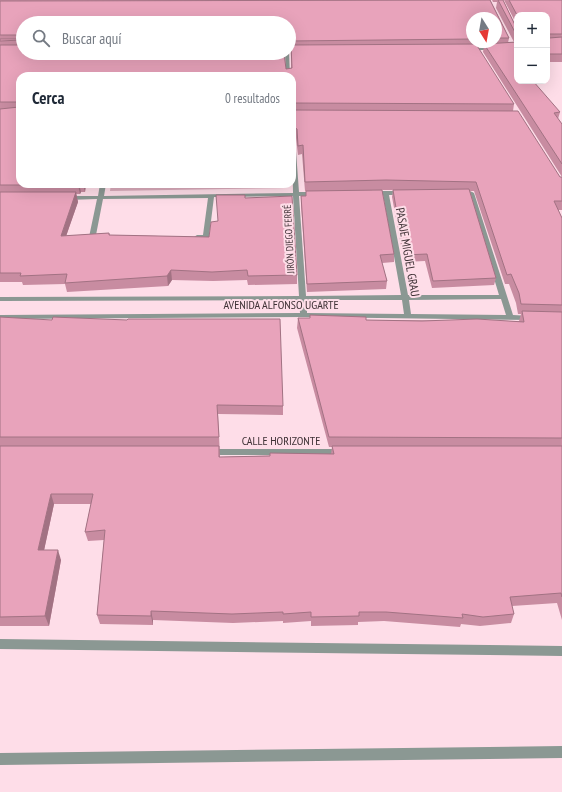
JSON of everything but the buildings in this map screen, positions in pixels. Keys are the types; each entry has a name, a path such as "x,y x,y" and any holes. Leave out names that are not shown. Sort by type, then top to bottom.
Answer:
{"street":[{"path":"460,49 468,48"},
{"path":"476,48 480,56"},
{"path":"287,60 288,72"},
{"path":"102,188 92,237 107,237"},
{"name":"JIRÓN DIEGO FERRÉ","path":"296,188 304,315"},
{"path":"456,193 471,192 510,318"},
{"name":"PASAJE MIGUEL GRAU","path":"386,193 408,316"},
{"path":"363,194 409,193"},
{"path":"62,198 319,194"},
{"path":"191,237 206,237 210,196"},
{"name":"AVENIDA ALFONSO UGARTE","path":"0,299 503,297"},
{"name":"AVENIDA ALFONSO UGARTE","path":"0,316 304,315 540,318"},
{"name":"CALLE HORIZONTE","path":"198,452 348,452"},
{"path":"0,644 562,651"},
{"path":"0,760 562,752"}],"shaded area":[{"path":"110,188 285,188 110,191"}]}
